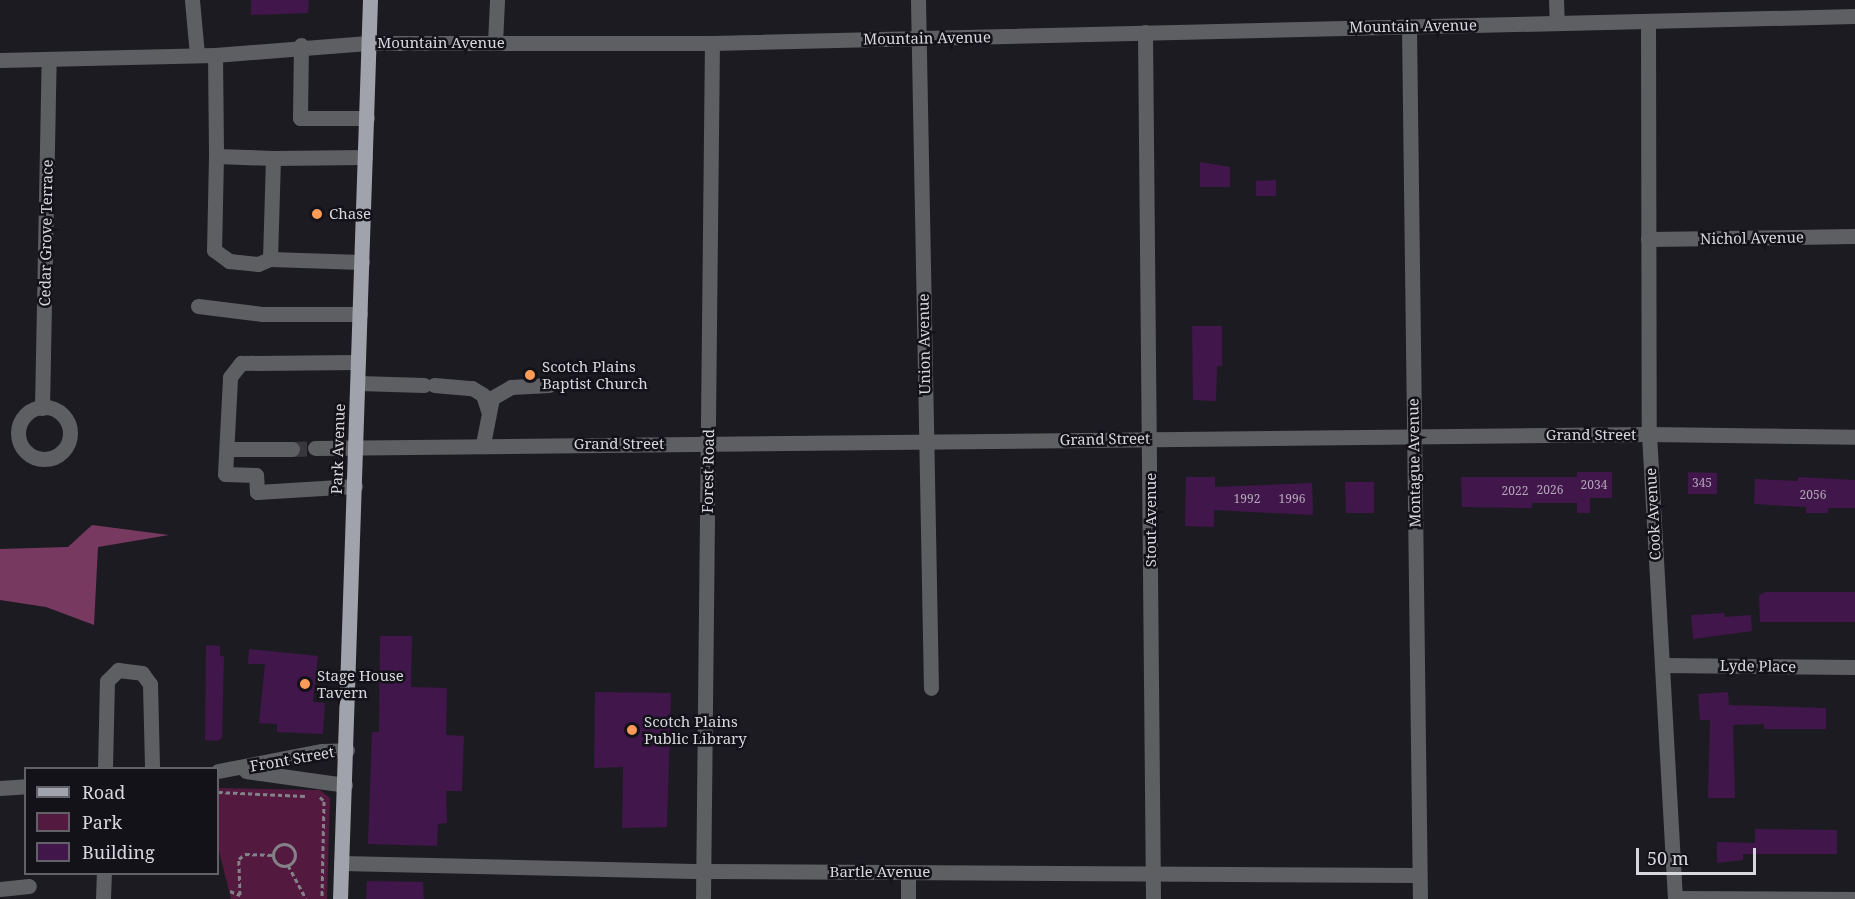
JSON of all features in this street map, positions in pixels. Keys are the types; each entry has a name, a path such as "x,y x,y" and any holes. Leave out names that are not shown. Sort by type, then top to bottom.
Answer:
{"main road":[{"name":"Park Avenue","path":"340,899 370,0"}],"street":[{"path":"192,0 197,55"},
{"path":"495,43 497,0"},
{"name":"Union Avenue","path":"918,0 931,688"},
{"path":"1556,0 1557,23"},
{"name":"Mountain Avenue","path":"0,60 214,55 301,45 368,43 712,43 1855,16"},
{"name":"Cook Avenue","path":"1647,21 1649,434 1675,898"},
{"name":"Montague Avenue","path":"1409,27 1420,899"},
{"name":"Stout Avenue","path":"1145,32 1151,439 1153,899"},
{"name":"Forest Road","path":"703,899 712,43"},
{"path":"301,45 300,118 367,118"},
{"path":"214,55 216,156 214,250 229,261 258,264 270,259 362,262"},
{"name":"Cedar Grove Terrace","path":"42,408 49,59"},
{"path":"216,156 273,158 365,156"},
{"path":"270,259 273,158"},
{"name":"Nichol Avenue","path":"1648,239 1855,236"},
{"path":"198,306 262,314 360,314"},
{"path":"355,486 257,492 256,475 225,474 230,377 241,363 358,362"},
{"path":"358,383 472,388 483,395 488,410"},
{"path":"483,444 492,398 511,387 549,385"},
{"name":"Grand Street","path":"315,448 483,444 1649,434 1855,437"},
{"path":"227,449 292,449"},
{"name":"Lyde Place","path":"1662,665 1855,667"},
{"path":"105,767 107,681 118,670 142,673 150,684 152,767"},
{"name":"Front Street","path":"219,771 322,751 346,750"},
{"name":"Front Street","path":"237,769 345,785"},
{"path":"0,788 24,786"},
{"name":"Bartle Avenue","path":"341,863 704,871 1419,875"},
{"path":"908,872 908,899"},
{"path":"103,899 104,875"},
{"path":"0,889 29,886"},
{"path":"1675,898 1855,899"}],"path":[{"path":"219,792 321,797 324,801 322,899"},
{"path":"285,843 295,850 294,862 288,865 283,867 273,860 274,848 285,843"},
{"path":"239,897 239,859 245,854 274,855"},
{"path":"288,865 306,899"},
{"path":"230,891 239,897"}],"green space":[{"path":"219,788 320,790 330,798 327,899 231,899 219,851"}],"shaded area":[{"path":"92,525 169,535 98,547 94,625 46,607 0,600 0,549 68,547"}],"building":[{"path":"251,0 309,0 308,13 251,15"},
{"path":"1200,162 1230,167 1230,187 1200,187"},
{"path":"1276,180 1276,196 1256,196 1256,181"},
{"path":"1192,326 1222,326 1222,366 1217,366 1216,401 1193,400"},
{"path":"1577,472 1612,472 1612,498 1590,498 1590,513 1577,513 1577,503 1532,503 1532,508 1462,507 1461,477 1577,477"},
{"path":"1688,472 1717,473 1717,494 1688,494"},
{"path":"1186,477 1215,477 1215,487 1312,483 1313,515 1214,510 1214,527 1185,526"},
{"path":"1798,477 1855,480 1855,508 1828,508 1828,513 1806,513 1806,507 1754,504 1755,479 1798,481"},
{"path":"1345,482 1374,482 1374,513 1346,513"},
{"path":"1766,592 1855,592 1855,622 1760,622 1759,595"},
{"path":"1724,613 1725,617 1751,615 1752,631 1693,639 1691,615"},
{"path":"380,636 412,636 411,687 447,688 446,735 464,736 462,791 446,791 447,823 438,824 437,846 368,844 372,732 379,732"},
{"path":"206,645 220,646 220,656 224,656 222,738 217,741 205,740"},
{"name":"Stage House Tavern","path":"249,649 318,656 313,702 325,703 323,734 277,732 277,724 259,723 265,664 248,664"},
{"name":"Scotch Plains Public Library","path":"595,692 671,693 667,827 622,828 623,767 594,768"},
{"path":"1728,692 1729,705 1826,708 1826,729 1764,729 1764,724 1733,725 1735,798 1708,798 1710,720 1700,720 1698,694"},
{"path":"1755,829 1837,830 1837,854 1743,854 1743,860 1717,863 1717,842 1755,843"},
{"path":"367,881 423,882 424,899 366,899"}],"tunnel":[{"path":"292,449 315,448"}],"place":[{"name":"Chase","path":"317,214"},
{"name":"Scotch Plains Baptist Church","path":"530,375"},
{"name":"Stage House Tavern","path":"305,684"},
{"name":"Scotch Plains Public Library","path":"632,730"}]}
